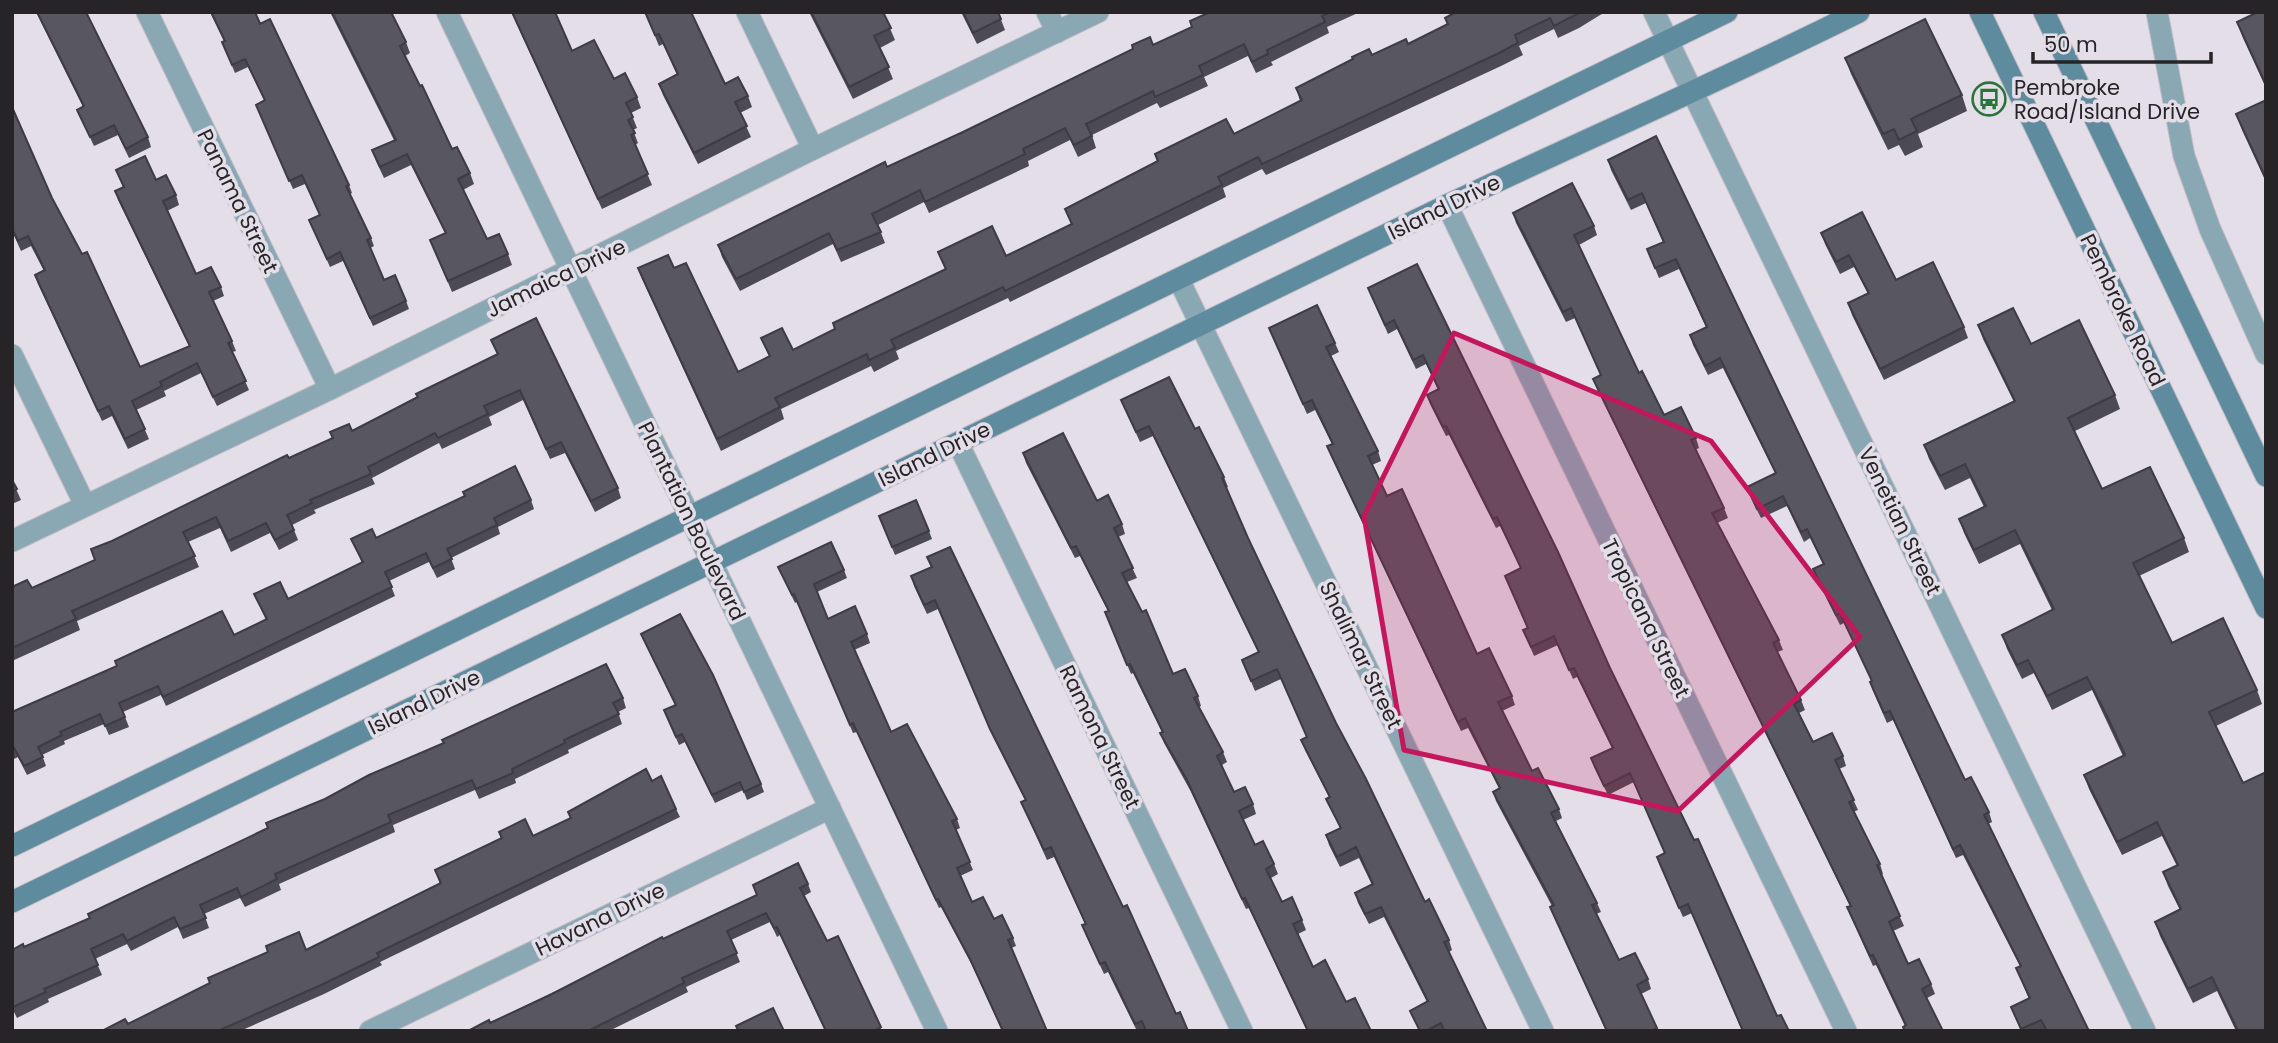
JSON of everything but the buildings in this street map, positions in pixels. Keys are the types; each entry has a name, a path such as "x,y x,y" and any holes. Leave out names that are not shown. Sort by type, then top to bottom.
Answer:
{"street":[{"name":"Panama Street","path":"147,12 330,389"},
{"name":"Plantation Boulevard","path":"447,12 937,1031"},
{"path":"747,12 813,149"},
{"path":"1047,12 1057,32"},
{"name":"Jamaica Drive","path":"12,541 330,389 813,149 1098,12"},
{"name":"Venetian Street","path":"1654,12 2146,1031"},
{"path":"12,846 1727,12"},
{"name":"Island Drive","path":"12,902 1447,205 1736,73 1859,12"},
{"name":"Pembroke Road","path":"1980,12 2266,608"},
{"path":"2044,12 2266,476"},
{"path":"2157,12 2184,156 2215,240 2266,354"},
{"name":"Tropicana Street","path":"1447,205 1846,1031"},
{"name":"Shalimar Street","path":"1179,280 1543,1031"},
{"path":"12,355 85,505"},
{"name":"Ramona Street","path":"958,443 1242,1031"},
{"name":"Havana Drive","path":"370,1031 830,808"}],"highlighted area":[{"path":"1454,333 1711,441 1860,637 1678,811 1404,750 1364,516"}],"place":[{"name":"Pembroke Road/Island Drive","path":"1989,99"}]}
